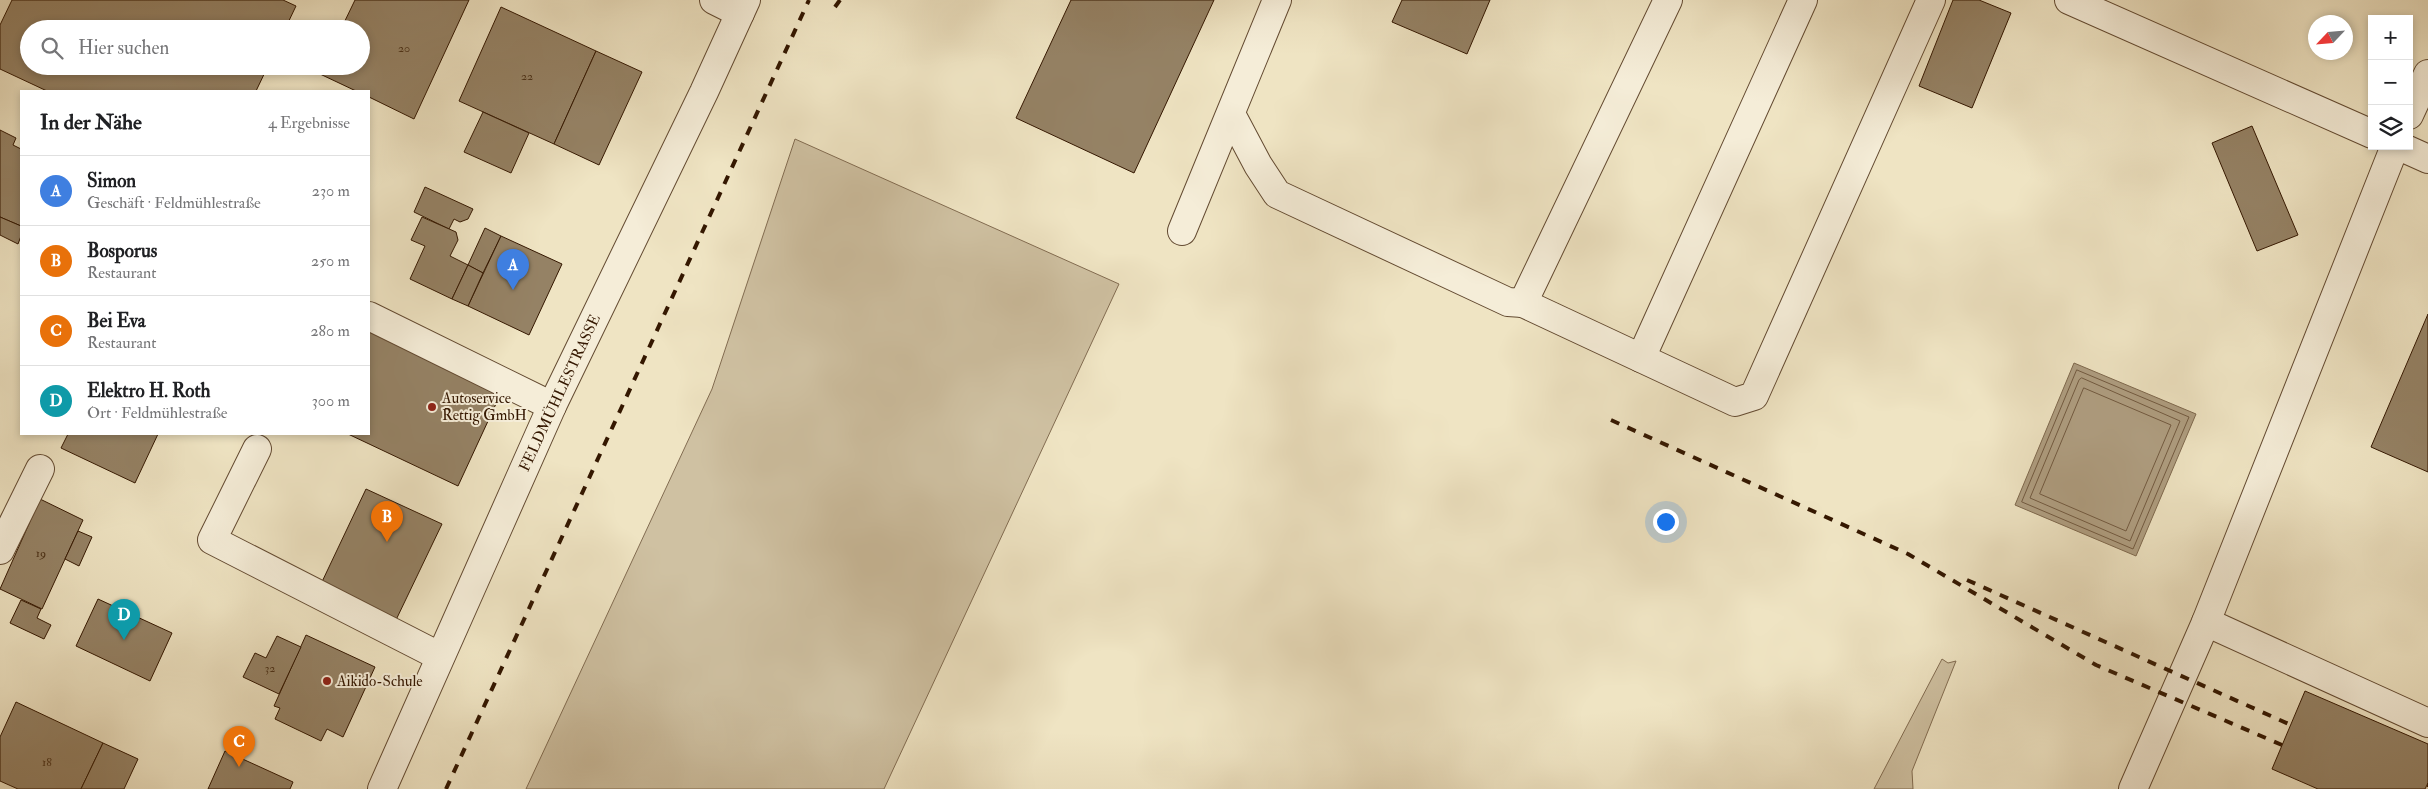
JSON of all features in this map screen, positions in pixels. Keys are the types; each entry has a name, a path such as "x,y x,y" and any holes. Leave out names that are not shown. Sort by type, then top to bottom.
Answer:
{"street":[{"path":"714,0 743,6"},
{"path":"1182,232 1278,0"},
{"path":"1523,303 1668,0"},
{"path":"1641,358 1803,0"},
{"path":"1231,114 1258,165 1278,194 1508,302 1523,303 1735,402 1754,396 1931,0"},
{"path":"2069,0 2368,132"},
{"name":"FELDMÜHLESTRASSE","path":"382,789 439,656 552,406 743,6"},
{"path":"2413,106 2428,74"},
{"path":"2133,789 2206,622 2395,150"},
{"path":"2407,150 2428,159"},
{"path":"370,316 552,406"},
{"path":"257,449 212,540 439,656"},
{"path":"0,550 40,469"},
{"path":"2206,622 2428,723"}],"shaded area":[{"path":"795,139 1119,284 884,789 526,789 712,389"},
{"path":"1942,659 1948,663 1956,661 1912,771 1913,789 1874,789"}],"water":[{"path":"2074,363 2196,414 2136,556 2015,505"}],"building":[{"path":"12,0 283,0 296,6 289,20 20,20 20,75 264,75 256,90 45,90 0,69 0,25"},
{"path":"355,0 469,0 414,119 370,97 370,90 354,90 322,75 370,75 370,20 345,20"},
{"path":"1071,0 1214,0 1134,173 1016,118"},
{"path":"1402,0 1490,0 1467,54 1392,22"},
{"path":"1953,0 1979,0 2011,13 1972,108 1919,86"},
{"path":"501,7 596,51 554,144 459,101"},
{"path":"596,51 642,72 599,165 554,144"},
{"path":"483,112 529,133 511,173 464,152"},
{"path":"2252,126 2298,235 2257,251 2212,143"},
{"path":"0,130 16,138 13,145 20,148 20,226 0,217"},
{"path":"425,187 473,209 468,219 460,222 454,219 449,229 414,212"},
{"path":"0,217 20,226 18,244 0,235"},
{"path":"422,217 456,232 458,240 450,256 468,265 452,299 410,279 425,246 411,240"},
{"path":"485,228 501,236 483,273 468,265"},
{"path":"501,236 562,264 529,335 468,306"},
{"path":"468,265 483,273 468,306 452,299"},
{"path":"2428,314 2428,472 2371,447"},
{"name":"Autoservice Rettig GmbH","path":"370,330 501,393 458,486 350,435 370,435"},
{"path":"68,435 158,435 135,483 61,448"},
{"path":"366,489 442,524 395,622 320,586"},
{"path":"40,499 83,520 42,609 0,589"},
{"path":"78,531 92,537 79,566 65,559"},
{"path":"98,599 172,633 150,681 76,646"},
{"path":"21,600 41,609 37,618 51,625 44,639 10,623"},
{"name":"Aikido-Schule","path":"306,635 375,667 343,737 327,729 321,741 275,719 280,708 274,706"},
{"path":"277,636 301,647 279,694 243,677 255,653 266,658"},
{"path":"2305,691 2428,744 2428,783 2425,789 2318,789 2272,769"},
{"path":"16,702 103,743 81,789 18,789 0,781 0,737"},
{"path":"103,743 138,759 124,789 81,789"},
{"path":"225,751 293,782 290,789 208,789"}],"railway":[{"path":"446,789 809,0"},
{"path":"835,7 840,0"},
{"path":"1611,420 1908,554 2096,665 2282,745"},
{"path":"1967,580 2291,725"}],"place":[{"name":"Simon","path":"513,290"},
{"name":"Autoservice Rettig GmbH","path":"432,407"},
{"name":"Bosporus","path":"387,542"},
{"name":"Elektro H. Roth","path":"124,640"},
{"name":"Aikido-Schule","path":"327,681"},
{"name":"Bei Eva","path":"239,767"}]}
